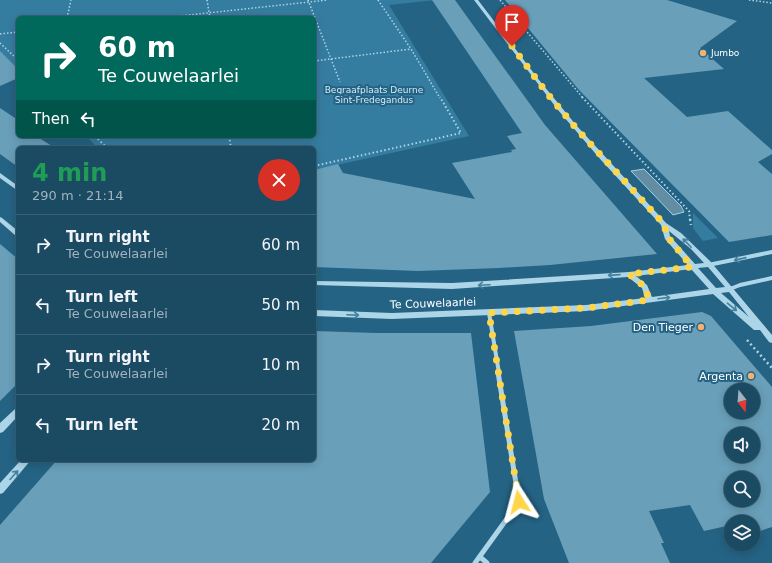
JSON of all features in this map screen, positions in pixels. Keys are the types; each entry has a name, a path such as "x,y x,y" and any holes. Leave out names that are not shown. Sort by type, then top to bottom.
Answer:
{"street":[{"path":"476,0 560,110 664,224 677,233 708,265 730,289 772,341"},
{"path":"0,175 16,187"},
{"path":"0,220 16,232"},
{"path":"664,224 667,236 715,292 772,341"},
{"path":"708,265 772,252"},
{"name":"Te Couwelaarlei","path":"316,282 452,286 629,274 708,265"},
{"path":"629,274 645,287 649,300"},
{"path":"730,289 740,285 772,278"},
{"name":"Te Couwelaarlei","path":"316,313 392,316 586,308 730,289"},
{"path":"474,563 480,557 519,502 489,313"},
{"path":"0,429 16,413"},
{"path":"0,490 25,462"},
{"path":"480,557 487,563"}],"path":[{"path":"68,16 71,0"},
{"path":"207,0 210,16"},
{"path":"180,16 328,0"},
{"path":"316,166 461,133 411,49 378,0"},
{"path":"500,0 569,83 689,211 691,225"},
{"path":"749,0 772,3"},
{"path":"308,1 314,16"},
{"path":"316,22 340,82"},
{"path":"0,34 16,32"},
{"path":"0,44 16,58"},
{"path":"316,61 411,49"},
{"path":"97,138 105,146"}],"green space":[{"name":"Begraafplaats Deurne Sint-Fredegandus","path":"0,0 436,0 389,5 469,136 316,170 316,146 96,146 88,138 316,138 316,16 16,16 16,67 0,52"},
{"path":"693,213 718,238 703,241 693,228"}],"shaded area":[{"path":"644,169 681,206 684,212 673,215 631,171"}],"building":[{"path":"432,0 455,0 545,125 657,254 550,265 499,268 418,271 316,267 316,170 338,164 343,173 475,199 452,163 512,152 511,150 516,149 507,136 522,133"},
{"path":"505,0 667,0 737,21 700,48 724,69 644,78 687,117 728,111 772,150 772,154 758,162 772,174 772,235 729,242 579,90"},
{"path":"0,51 16,67 16,79 0,86"},
{"path":"0,108 16,119 16,138 39,138 52,146 16,146 16,166 0,154"},
{"path":"0,244 16,257 16,385 0,401"},
{"path":"702,312 711,316 772,387 772,527 760,531 760,515 724,515 724,527 704,531 690,505 649,511 664,543 661,543 670,563 569,563 544,499 514,331 591,326"},
{"path":"316,331 471,333 490,492 431,563 0,563 0,525 55,462 316,462"}],"place":[{"name":"Jumbo","path":"703,53"},
{"name":"Den Tieger","path":"701,327"},
{"name":"Argenta","path":"751,376"}],"route":[{"path":"512,46 546,92 575,127 664,224 667,236 692,267 629,274 645,287 649,300 586,308 489,313 519,502"}]}
